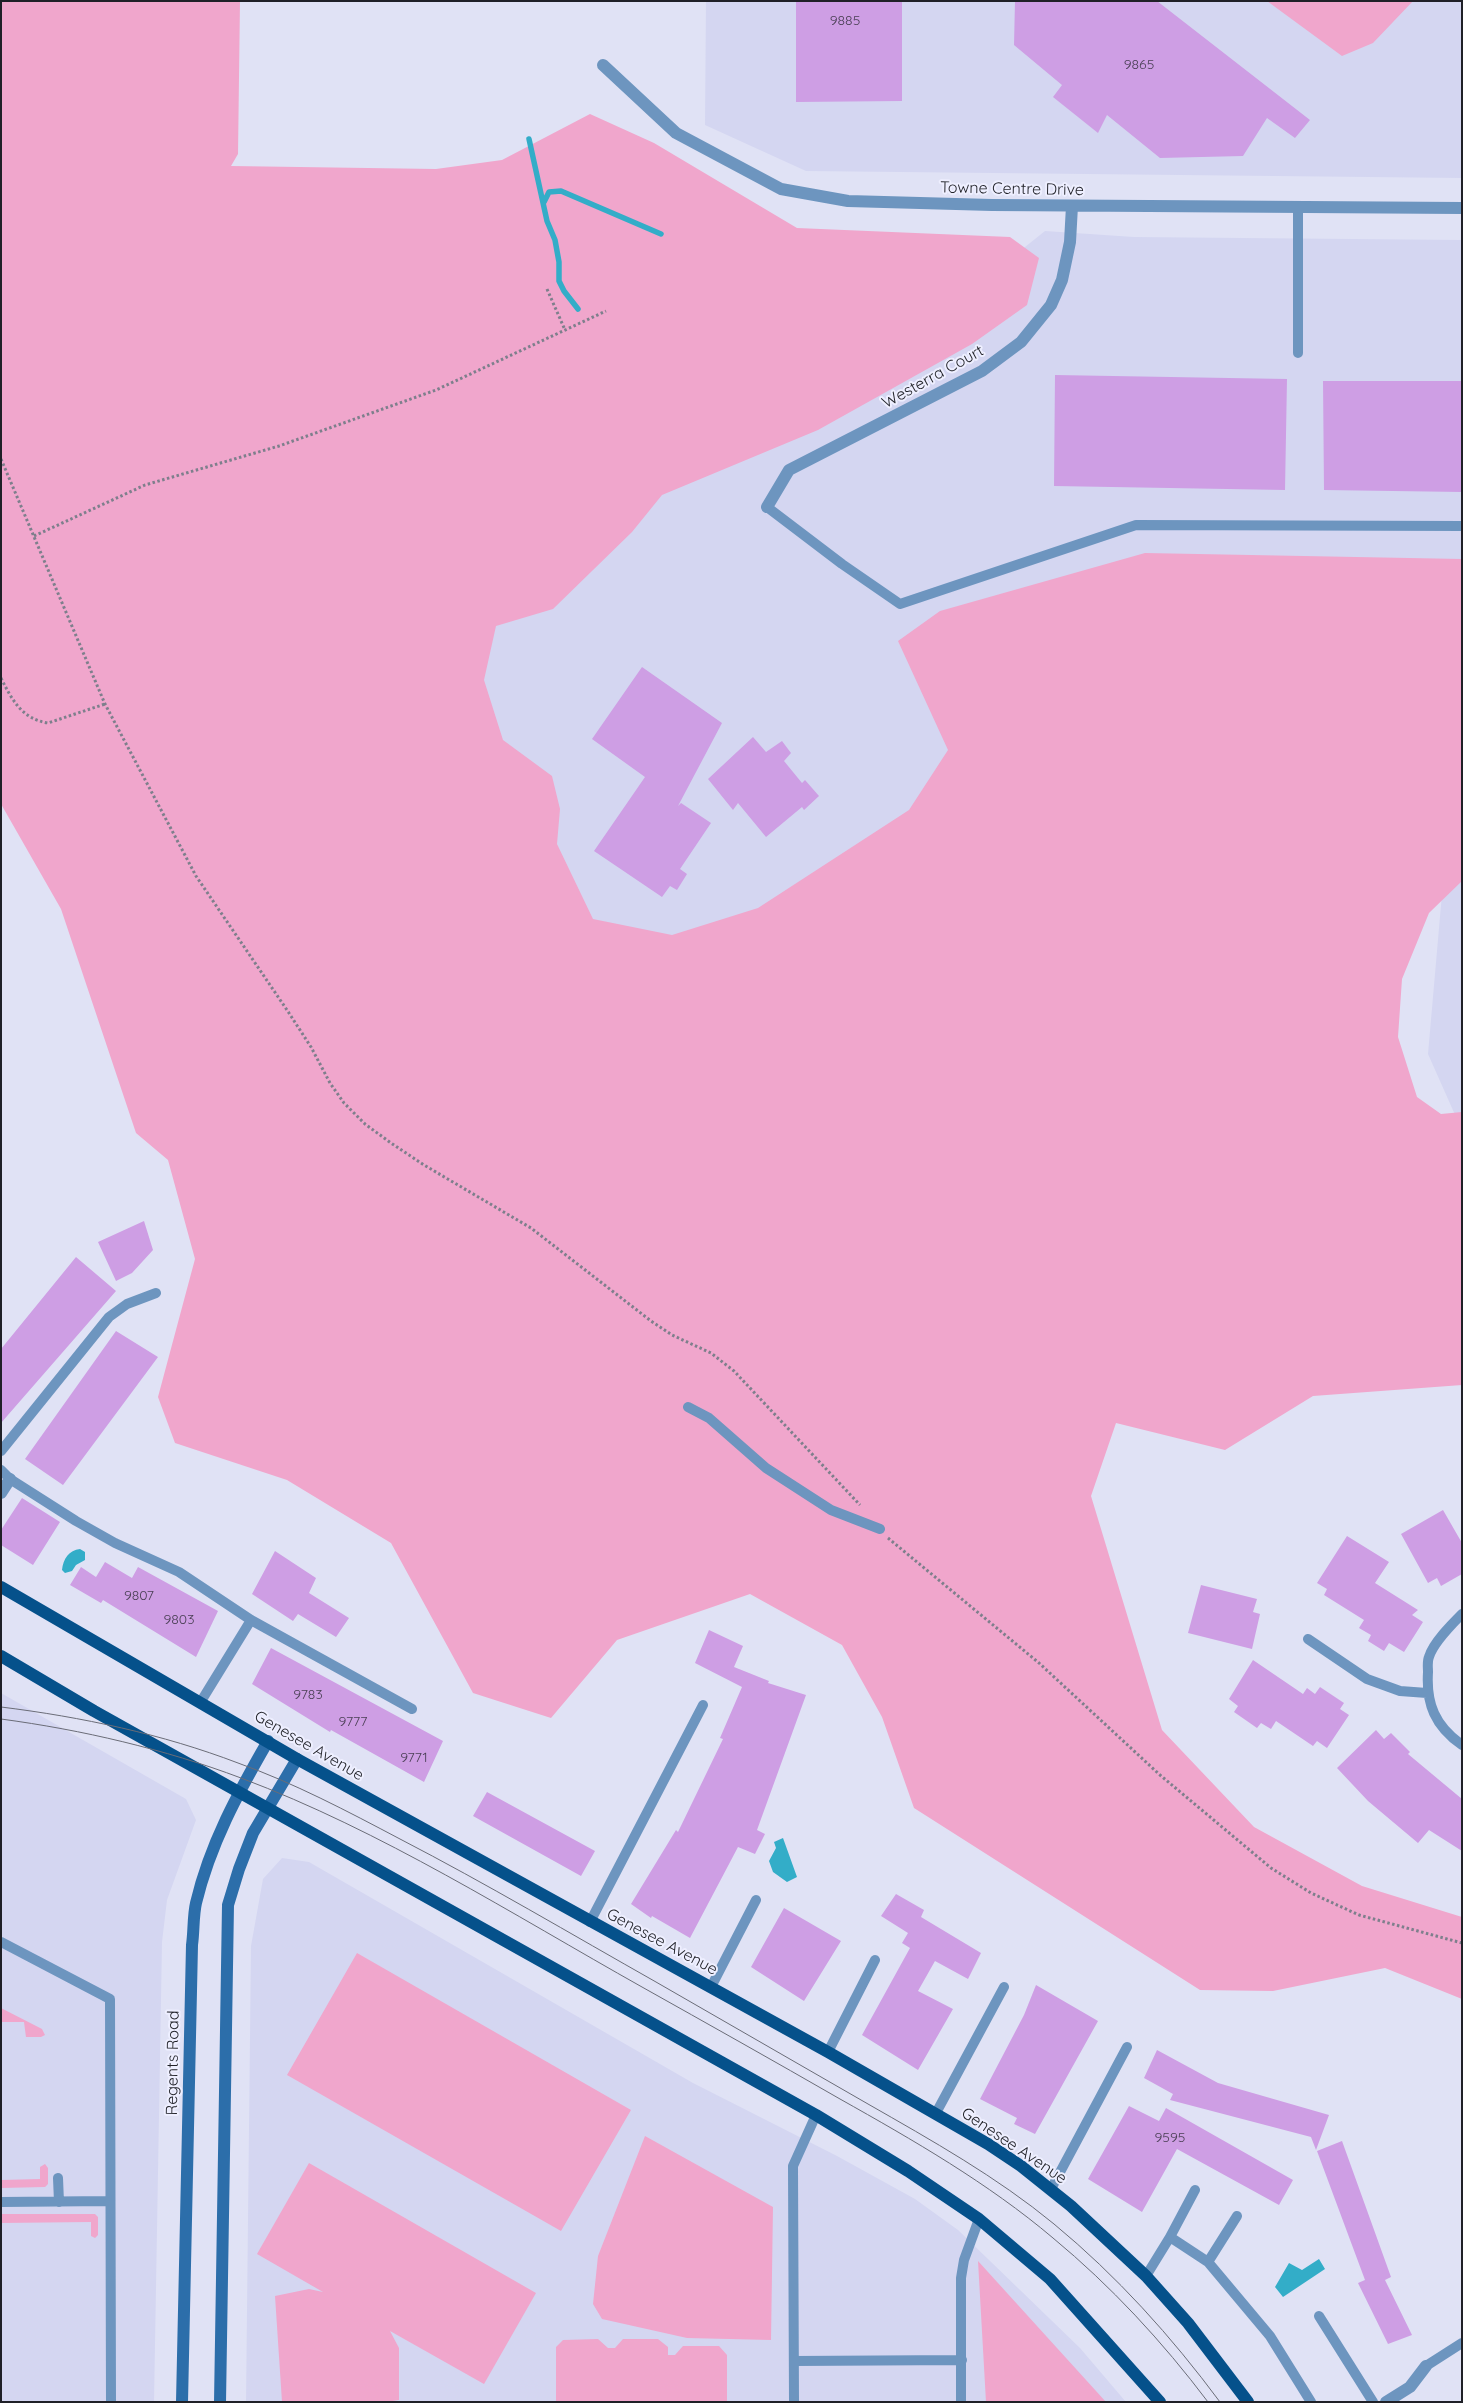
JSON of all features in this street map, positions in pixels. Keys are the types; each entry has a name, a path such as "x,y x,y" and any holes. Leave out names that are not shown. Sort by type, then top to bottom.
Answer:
{"main road":[{"name":"Genesee Avenue","path":"1,1588 297,1759 828,2052 988,2144 1051,2189 1108,2239 1146,2276 1188,2323 1248,2402"},
{"path":"1,1656 268,1809 816,2115 908,2171 979,2219 1050,2279 1160,2402"},
{"name":"Regents Road","path":"182,2402 192,1945 196,1905 207,1861 239,1792 268,1741"},
{"path":"220,2402 228,1905 238,1869 253,1833 297,1759"}],"street":[{"name":"Towne Centre Drive","path":"603,65 676,133 781,189 848,201 1072,206 1462,208"},
{"name":"Westerra Court","path":"767,507 789,470 982,371 1021,342 1051,304 1062,280 1070,242 1072,206"},
{"path":"1,1493 6,1475"},
{"path":"1394,2400 1410,2387 1426,2366"}],"lane":[{"path":"1298,207 1298,353"},
{"path":"767,507 842,564 900,604 1136,526 1462,526"},
{"path":"1,1450 109,1317 127,1304 156,1293"},
{"path":"688,1407 709,1418 766,1468 823,1505 880,1529"},
{"path":"6,1475 115,1543 179,1572 251,1620 412,1709"},
{"path":"1462,1614 1449,1626 1429,1656 1427,1693 1435,1717 1449,1736 1462,1745"},
{"path":"200,1703 251,1620"},
{"path":"1308,1639 1367,1679 1400,1691 1427,1693"},
{"path":"590,1922 703,1705"},
{"path":"711,1987 756,1900"},
{"path":"1,1942 110,1999 111,2402"},
{"path":"828,2052 875,1960"},
{"path":"936,2114 1004,1987"},
{"path":"1051,2189 1127,2047"},
{"path":"794,2402 793,2166 816,2115"},
{"path":"58,2178 59,2202"},
{"path":"1146,2276 1170,2237 1195,2190"},
{"path":"1,2202 110,2201"},
{"path":"1208,2262 1237,2216"},
{"path":"961,2402 961,2278 964,2260 979,2219"},
{"path":"1170,2237 1208,2262 1270,2336 1311,2402"},
{"path":"1319,2316 1373,2402"},
{"path":"1426,2366 1462,2343"},
{"path":"794,2361 962,2360"}],"path":[{"path":"547,289 565,330"},
{"path":"34,536 145,485 279,446 436,390 606,310"},
{"path":"1,458 105,704 196,876 287,1010 344,1103 364,1124 391,1143 424,1165 531,1228 672,1335 711,1353 734,1371 863,1508"},
{"path":"1,678 22,712 40,722 48,723 105,704"},
{"path":"880,1529 890,1540 1038,1663 1160,1775 1271,1868 1311,1892 1359,1915 1462,1943"}],"shaded area":[{"path":"1,1 240,1 238,154 231,166 436,169 502,160 590,114 654,143 797,228 1010,237 1039,258 1027,305 972,344 818,430 662,495 632,532 553,609 496,626 484,680 503,740 552,776 560,809 557,844 593,919 672,935 758,908 909,810 948,750 898,641 940,611 1145,553 1462,559 1462,881 1429,913 1402,979 1398,1037 1417,1097 1441,1114 1462,1112 1462,1385 1313,1396 1225,1450 1116,1423 1091,1496 1162,1730 1254,1827 1362,1886 1462,1917 1462,1999 1385,1968 1273,1991 1200,1990 914,1808 882,1717 842,1645 750,1594 617,1640 551,1718 473,1693 391,1543 287,1480 175,1443 158,1397 195,1259 168,1160 136,1133 61,909 1,804"},
{"path":"706,1 1462,1 1462,178 806,171 705,125"},
{"path":"1267,1 1413,1 1373,43 1342,56"},
{"path":"1045,231 1134,237 1462,240 1462,611 976,785 895,891 581,980 457,618 970,291"},
{"path":"1462,805 1462,1126 1460,1126 1428,1054 1446,848"},
{"path":"1,1693 186,1799 196,1820 167,1900 162,1942 154,2402 1,2402"},
{"path":"282,1858 309,1862 693,2083 837,2156 915,2199 958,2230 1080,2348 1126,2402 246,2402 251,1946 263,1879"},
{"path":"357,1953 631,2110 561,2231 287,2075"},
{"path":"1,2008 42,2029 45,2035 41,2037 26,2037 24,2022 1,2022"},
{"path":"645,2136 773,2207 771,2340 687,2338 602,2319 593,2304 598,2256"},
{"path":"309,2163 536,2293 484,2384 390,2331 399,2348 399,2400 386,2402 282,2402 275,2296 309,2289 323,2292 257,2254"},
{"path":"45,2164 48,2168 48,2184 45,2187 1,2188 1,2180 40,2179 40,2167"},
{"path":"1,2214 95,2214 98,2217 98,2235 95,2238 91,2236 91,2222 1,2223"},
{"path":"978,2261 1106,2402 986,2402"},
{"path":"598,2339 608,2348 615,2348 623,2339 658,2339 668,2347 668,2355 675,2355 683,2346 719,2346 727,2355 727,2402 556,2402 556,2347 563,2340"}],"water":[{"path":"80,1549 85,1552 85,1560 76,1565 72,1571 65,1573 62,1570 65,1559 73,1551"},
{"path":"783,1838 797,1877 787,1882 773,1872 769,1861 776,1848 774,1842"},
{"path":"1319,2259 1325,2269 1283,2297 1275,2287 1289,2263 1302,2270"}],"building":[{"path":"796,1 902,1 902,101 796,102"},
{"path":"1015,1 1157,1 1310,120 1295,138 1267,118 1243,156 1160,158 1107,115 1098,133 1053,97 1062,85 1014,45"},
{"path":"1055,375 1287,379 1285,490 1054,486"},
{"path":"1323,381 1462,381 1462,492 1324,490"},
{"path":"642,667 722,723 678,806 681,803 711,823 680,869 687,874 677,890 670,886 662,897 594,851 645,777 592,739"},
{"path":"753,737 766,752 782,741 791,753 784,761 802,783 805,780 819,796 804,810 802,807 766,837 738,803 733,810 708,779"},
{"path":"144,1221 153,1250 132,1273 116,1281 98,1242"},
{"path":"76,1257 116,1291 1,1423 1,1349"},
{"path":"116,1331 158,1357 63,1485 25,1459"},
{"path":"22,1498 60,1522 33,1565 1,1545 1,1530"},
{"path":"1443,1510 1462,1543 1462,1574 1441,1586 1437,1578 1428,1583 1401,1534"},
{"path":"1347,1536 1389,1562 1375,1583 1418,1610 1412,1615 1423,1622 1404,1652 1389,1643 1384,1651 1368,1641 1371,1635 1359,1628 1364,1620 1324,1595 1327,1589 1317,1583"},
{"path":"275,1551 316,1578 309,1593 349,1618 336,1637 298,1614 293,1621 252,1594"},
{"path":"105,1562 132,1578 138,1567 218,1611 196,1657 103,1600 101,1603 70,1585 81,1567 96,1577"},
{"path":"1201,1585 1257,1599 1253,1612 1260,1614 1252,1649 1188,1633"},
{"path":"709,1630 743,1646 734,1667 769,1681 768,1683 806,1695 757,1830 765,1834 755,1854 738,1847 690,1938 652,1916 651,1918 631,1904 676,1830 678,1832 723,1739 720,1738 742,1687 695,1663"},
{"path":"271,1648 443,1741 424,1782 331,1730 330,1732 252,1684"},
{"path":"1253,1660 1303,1694 1307,1688 1315,1694 1320,1687 1344,1703 1340,1709 1349,1715 1327,1748 1317,1741 1313,1746 1276,1721 1271,1729 1261,1723 1257,1728 1234,1712 1238,1706 1229,1699"},
{"path":"1376,1730 1384,1739 1391,1733 1410,1752 1408,1754 1462,1799 1462,1851 1429,1830 1418,1843 1368,1801 1337,1768"},
{"path":"487,1792 595,1851 581,1876 473,1816"},
{"path":"896,1894 924,1910 921,1917 981,1953 968,1979 935,1961 918,1991 953,2009 918,2070 862,2035 910,1948 902,1943 908,1933 881,1916"},
{"path":"784,1908 841,1941 804,2001 751,1967"},
{"path":"1036,1985 1098,2021 1035,2134 1014,2124 1017,2118 980,2099 1024,2015"},
{"path":"1157,2050 1218,2083 1329,2115 1316,2150 1311,2137 1170,2100 1173,2094 1144,2078"},
{"path":"1129,2106 1159,2121 1166,2108 1293,2180 1279,2205 1177,2149 1142,2212 1088,2179"},
{"path":"1342,2141 1391,2277 1385,2280 1412,2335 1388,2344 1358,2283 1365,2280 1317,2151"}],"waterway":[{"path":"529,139 547,221 555,240 559,262 559,281 578,309"},
{"path":"544,202 549,192 561,191 661,234"}],"tram line":[{"path":"1,1707 92,1721 151,1735 180,1743 259,1771 300,1788 360,1818 561,1928 916,2131 1010,2190 1054,2224 1100,2264 1163,2330 1220,2402"},
{"path":"1,1719 93,1735 153,1749 241,1778 345,1823 446,1875 895,2130 1003,2199 1053,2238 1095,2275 1173,2357 1208,2402"}]}
